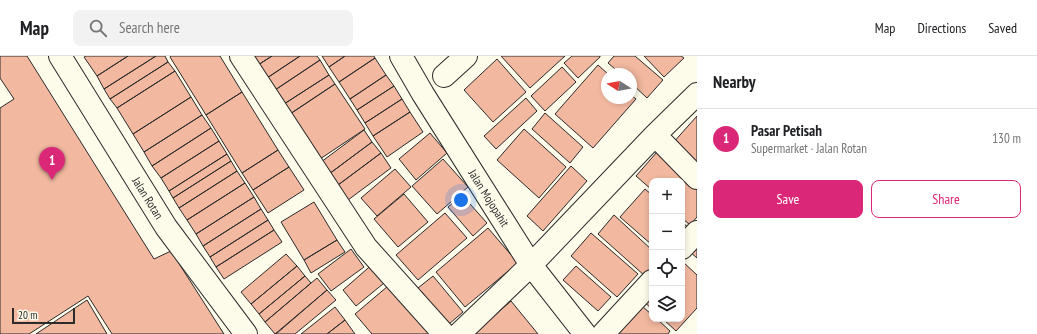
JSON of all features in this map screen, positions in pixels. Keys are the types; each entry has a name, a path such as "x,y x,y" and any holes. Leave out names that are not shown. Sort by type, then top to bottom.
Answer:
{"street":[{"name":"Jalan Rotan","path":"60,56 166,227 246,334"},
{"path":"241,56 366,247 444,334"},
{"name":"Jalan Mojopahit","path":"401,56 422,94 531,265 585,334"},
{"path":"444,76 466,56"},
{"path":"459,334 531,265 655,135 697,94"},
{"path":"655,135 697,178"},
{"path":"685,245 697,232"},
{"path":"603,334 649,284"}],"building":[{"path":"0,56 27,56 154,259 171,251 224,334 112,334 88,296 29,334 0,334 0,108 14,99 0,78"},
{"path":"128,56 97,76 84,57"},
{"path":"128,56 156,56 104,89 97,76"},
{"path":"156,56 165,56 168,62 110,99 104,89"},
{"path":"220,56 242,92 206,115 170,57"},
{"path":"253,56 272,56 258,65"},
{"path":"272,56 300,56 267,78 258,65"},
{"path":"300,56 317,56 320,60 275,90 267,78"},
{"path":"322,56 345,56 329,67"},
{"path":"345,56 374,56 375,58 339,82 329,67"},
{"path":"501,56 565,56 530,88"},
{"path":"572,56 600,57 578,78 564,63"},
{"path":"614,56 635,56 663,80 647,98 637,89 637,68 614,68 608,63"},
{"path":"644,56 681,56 684,58 664,77"},
{"path":"375,58 386,75 350,99 339,82"},
{"path":"497,59 526,92 493,122 464,90"},
{"path":"320,60 329,75 284,104 275,90"},
{"path":"168,62 175,71 117,108 110,99"},
{"path":"598,65 601,68 601,104 632,104 593,148 555,114"},
{"path":"562,67 576,82 545,111 531,96"},
{"path":"175,71 191,97 133,134 117,108"},
{"path":"329,75 335,84 290,114 284,104"},
{"path":"386,75 394,86 357,110 350,99"},
{"path":"335,84 365,129 320,159 290,114"},
{"path":"394,86 402,99 365,123 357,110"},
{"path":"242,92 278,150 242,173 206,115"},
{"path":"191,97 202,115 144,152 133,134"},
{"path":"526,98 537,111 496,149 484,136"},
{"path":"402,99 410,112 373,136 365,123"},
{"path":"410,112 423,132 387,157 373,136"},
{"path":"545,113 583,147 570,163 532,129"},
{"path":"202,115 211,128 152,166 144,152"},
{"path":"697,116 697,166 672,144"},
{"path":"211,128 219,141 161,178 152,166"},
{"path":"524,129 566,167 539,198 497,160"},
{"path":"364,130 372,142 325,177 317,165"},
{"path":"430,133 447,153 416,180 399,159"},
{"path":"219,141 227,154 169,191 161,178"},
{"path":"372,142 381,153 334,188 325,177"},
{"path":"278,150 289,167 253,190 242,173"},
{"path":"657,152 697,188 697,217 690,225 685,221 685,178 649,178 649,187 636,176"},
{"path":"381,153 391,168 344,203 334,188"},
{"path":"227,154 231,161 173,198 169,191"},
{"path":"443,159 468,187 437,214 412,186"},
{"path":"231,161 237,171 179,208 173,198"},
{"path":"571,166 587,181 543,231 527,216"},
{"path":"289,167 304,190 268,213 253,190"},
{"path":"395,169 411,187 377,216 361,198"},
{"path":"237,171 245,183 187,220 179,208"},
{"path":"245,183 254,197 196,234 187,220"},
{"path":"645,189 649,192 649,242 620,217"},
{"path":"404,194 428,222 398,247 374,219"},
{"path":"462,195 487,223 473,236 448,207"},
{"path":"254,197 261,209 203,246 196,234"},
{"path":"314,202 337,240 304,260 281,222"},
{"path":"261,209 268,220 210,257 203,246"},
{"path":"445,213 467,238 418,280 396,255"},
{"path":"614,215 649,247 649,271 645,276 598,234"},
{"path":"268,220 274,230 216,267 210,257"},
{"path":"685,225 690,229 685,235"},
{"path":"488,228 518,263 465,307 436,272"},
{"path":"274,230 282,242 224,279 216,267"},
{"path":"591,233 638,274 617,297 571,256"},
{"path":"337,240 345,252 311,273 304,260"},
{"path":"697,242 697,258 689,251"},
{"path":"351,249 364,267 331,291 318,274"},
{"path":"286,254 297,266 251,304 241,292"},
{"path":"375,262 389,279 356,306 343,290"},
{"path":"685,264 697,275 697,308 685,321"},
{"path":"297,266 305,276 259,314 251,304"},
{"path":"576,266 611,297 598,311 563,280"},
{"path":"305,276 311,283 265,322 259,314"},
{"path":"433,276 463,312 449,324 418,288"},
{"path":"317,278 327,290 275,334 265,322"},
{"path":"388,286 429,334 372,334 355,314"},
{"path":"327,290 336,300 295,334 276,334"},
{"path":"649,294 649,306 643,301"},
{"path":"87,300 107,334 36,334"},
{"path":"511,301 538,334 473,334"},
{"path":"641,305 649,312 649,322 660,322 670,331 668,334 615,334"},
{"path":"335,307 345,320 327,334 301,334"},
{"path":"345,320 355,334 327,334"},
{"path":"666,322 684,322 676,331"}],"place":[{"name":"Pasar Petisah","path":"52,180"}]}
